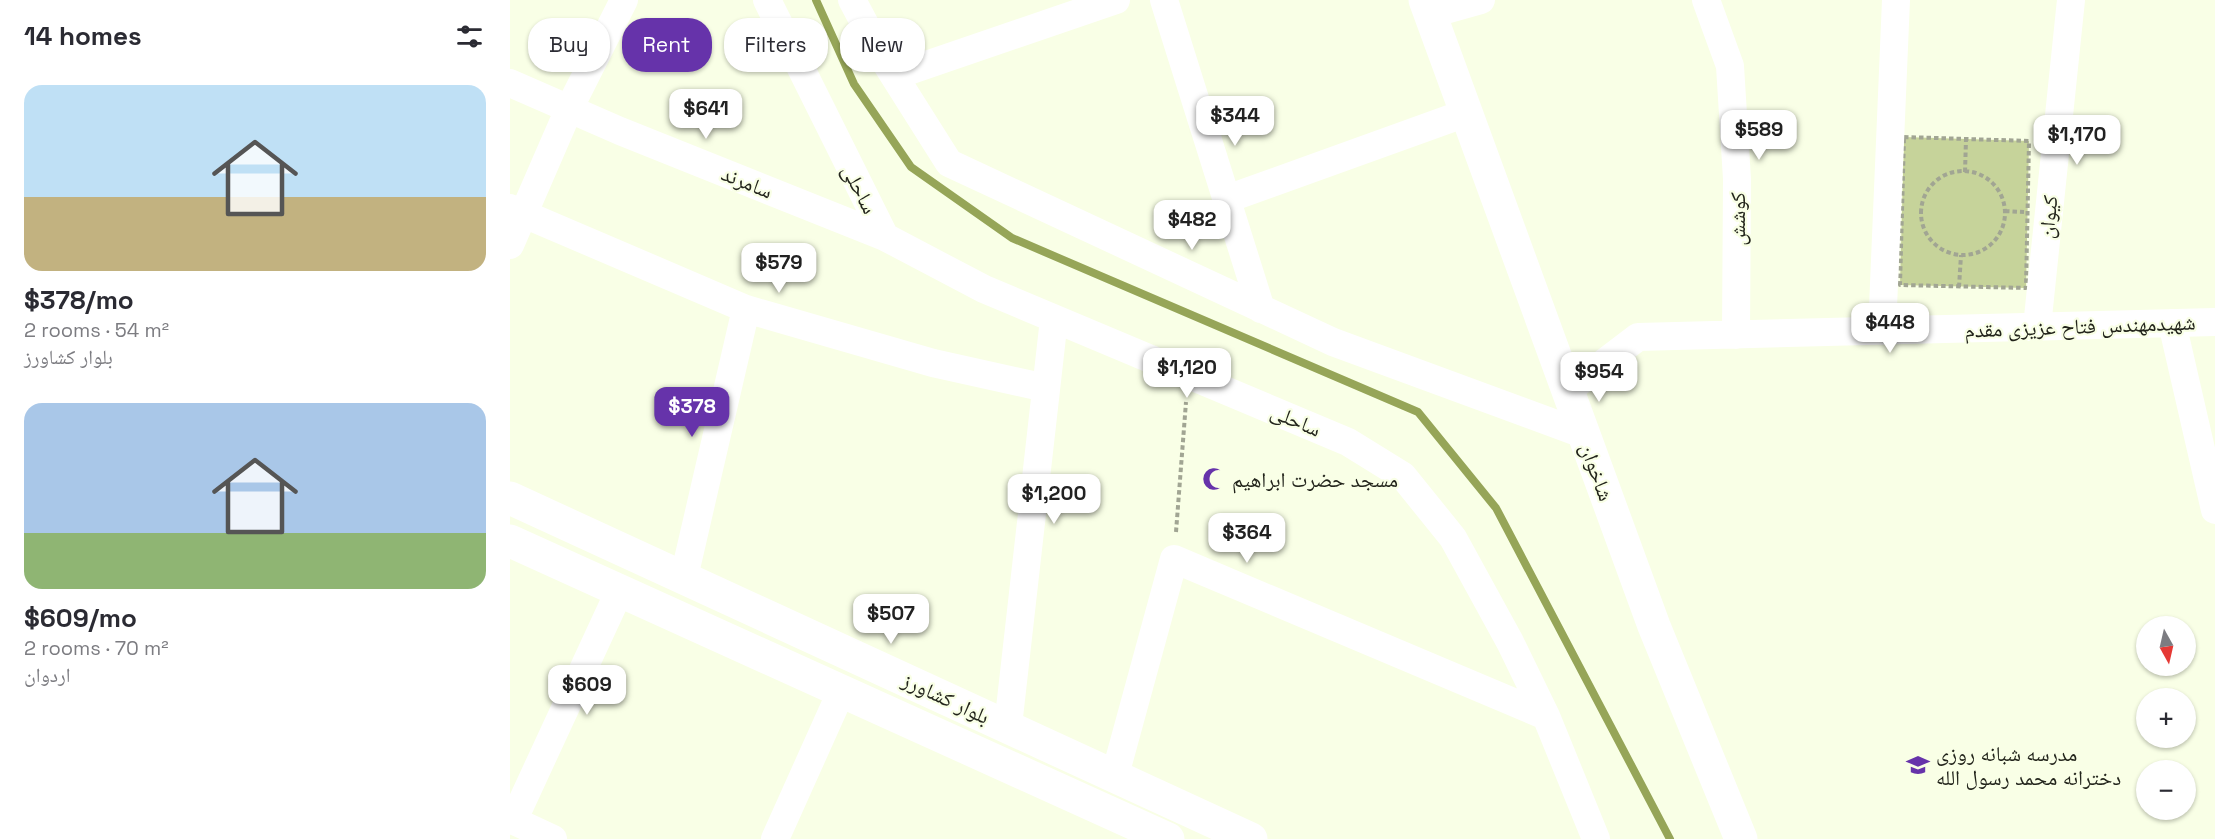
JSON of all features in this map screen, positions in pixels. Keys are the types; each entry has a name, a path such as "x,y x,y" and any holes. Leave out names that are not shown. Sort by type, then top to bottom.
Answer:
{"main road":[{"name":"شاخوان","path":"1428,7 1583,434 1732,833"},
{"name":"بلوار کشاورز","path":"510,498 1251,839"},
{"name":"بلوار کشاورز","path":"510,541 1168,839"}],"street":[{"path":"510,245 517,211 624,0"},
{"name":"ساحلی","path":"767,0 885,237 984,289 1348,442 1402,476 1453,538 1510,642 1546,716 1596,839"},
{"path":"852,0 894,76 949,163 1333,342 1583,434"},
{"path":"894,76 1116,0"},
{"path":"1164,0 1261,309"},
{"path":"1428,7 1481,0"},
{"name":"کوشش","path":"1706,0 1730,66 1737,179 1736,335"},
{"path":"1882,331 1896,0"},
{"name":"کیوان","path":"2037,327 2071,0"},
{"name":"سامرند","path":"510,82 570,109 885,237"},
{"path":"1227,199 1466,113"},
{"path":"517,211 746,309 933,363 1046,388"},
{"path":"684,577 746,309"},
{"path":"1008,726 1054,318"},
{"name":"شهیدمهندس فتاح عزیزی مقدم","path":"1568,392 1638,337 2215,322"},
{"path":"2172,323 2215,510"},
{"path":"1115,775 1174,558 1546,716"},
{"path":"553,839 512,820 619,592"},
{"path":"775,839 841,692"}],"path":[{"path":"1904,137 2029,141 2027,213 2025,288 1900,285 1904,137"},
{"path":"1965,172 1966,139"},
{"path":"1965,172 1984,177 1995,185 2002,197 2005,211 2003,225 1997,238 1974,254 1961,255 1947,252 1926,235 1921,222 1924,195 1932,184 1944,176 1965,172"},
{"path":"2005,211 2027,213"},
{"path":"1959,287 1961,255"},
{"path":"1174,558 1188,374"}],"green space":[{"path":"1904,137 2029,141 2026,288 1900,285"}],"waterway":[{"path":"816,0 854,84 911,167 1012,238 1418,412 1496,508 1670,839"}],"place":[{"name":"مسجد حضرت ابراهیم","path":"1214,479"},
{"name":"مدرسه شبانه روزی دخترانه محمد رسول الله","path":"1918,765"}]}
